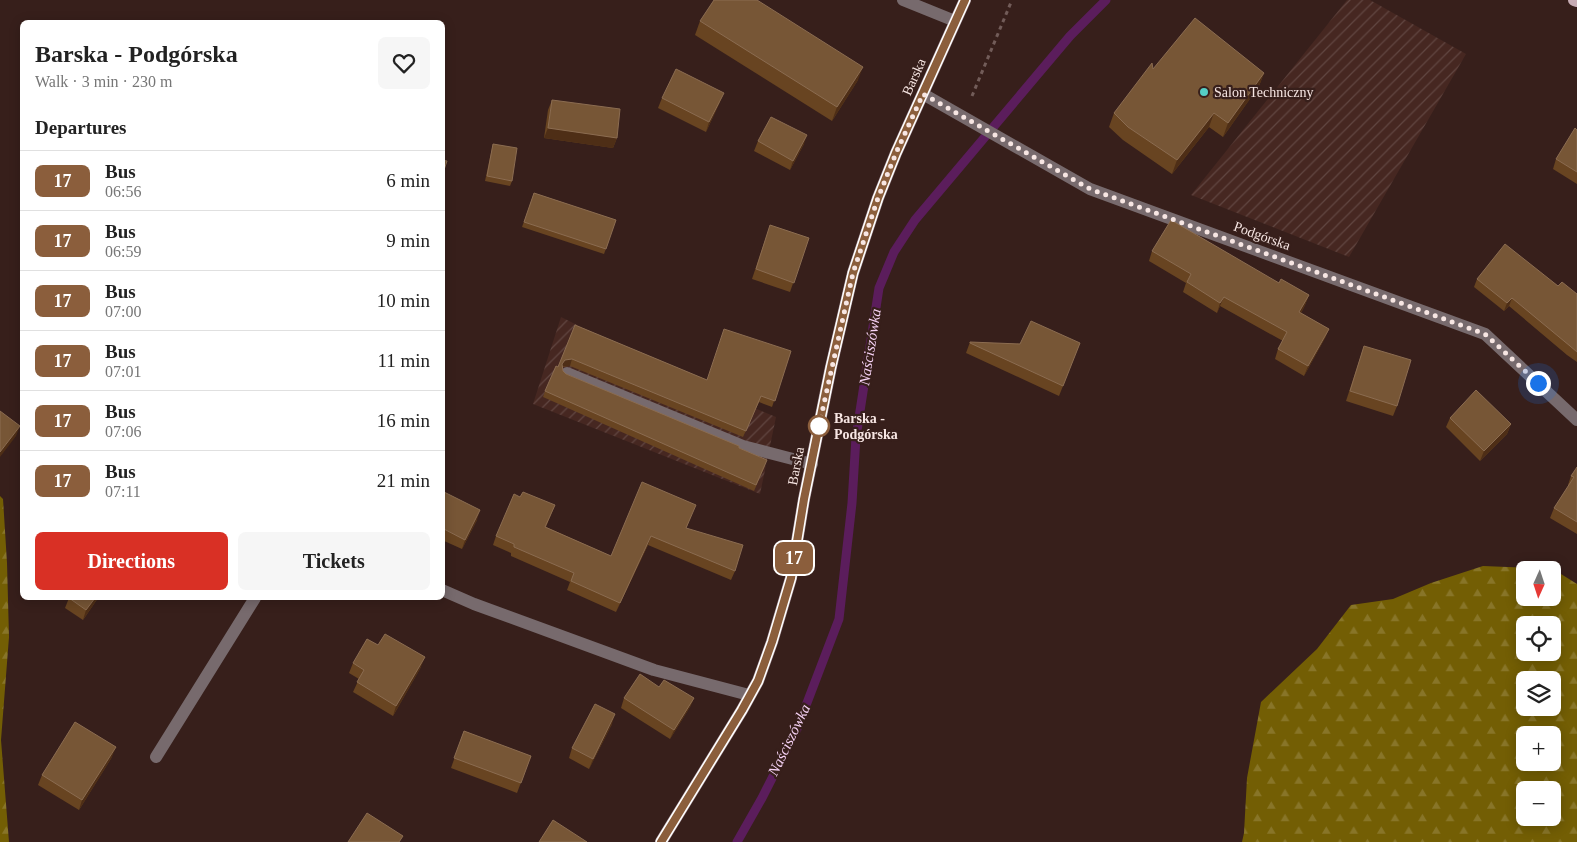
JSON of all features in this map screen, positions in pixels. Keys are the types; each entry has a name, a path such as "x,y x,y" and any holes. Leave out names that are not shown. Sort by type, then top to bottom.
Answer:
{"street":[{"path":"903,0 955,21"},
{"name":"Barska","path":"661,842 758,681 791,578 831,367 853,273 878,198 896,153 965,0"},
{"name":"Podgórska","path":"923,94 977,127 1090,189 1485,334 1577,420"},
{"path":"568,373 743,446 812,464"},
{"path":"445,591 474,604 654,670 749,695"},
{"path":"156,757 254,600"}],"path":[{"path":"963,118 1012,0"}],"shaded area":[{"path":"1347,0 1370,0 1466,54 1349,257 1191,195"},
{"path":"561,317 696,384 776,417 760,494 533,404"}],"green space":[{"path":"0,496 3,499 9,637 1,740 9,842 0,842"},
{"path":"1483,566 1516,567 1516,606 1561,606 1561,574 1577,584 1577,842 1242,842 1247,778 1261,702 1317,649 1351,605 1393,599 1431,583"}],"building":[{"path":"714,0 757,0 863,67 837,107 700,21"},
{"path":"1195,18 1264,73 1228,123 1214,113 1177,160 1128,127 1114,113 1152,63 1153,69"},
{"path":"676,69 724,93 709,122 662,98"},
{"path":"552,100 620,109 617,138 548,128"},
{"path":"771,117 807,135 793,161 758,141"},
{"path":"1575,128 1577,130 1577,172 1556,159"},
{"path":"493,144 517,148 512,181 487,176"},
{"path":"534,193 616,220 606,249 524,222"},
{"path":"1171,220 1279,283 1281,279 1309,295 1299,312 1329,329 1308,366 1278,349 1287,332 1224,297 1220,303 1187,282 1191,274 1152,251"},
{"path":"770,225 809,238 794,283 756,269"},
{"path":"1505,244 1558,286 1562,282 1577,294 1577,352 1512,298 1507,303 1477,279"},
{"path":"1031,321 1080,343 1063,386 970,343 1020,344"},
{"path":"575,325 707,380 724,329 791,351 775,401 761,396 746,431 572,359 565,360 562,364 563,371 566,374 739,446 739,448 767,460 756,485 545,391 556,366 558,367"},
{"path":"1364,346 1411,360 1397,406 1350,391"},
{"path":"1476,390 1511,424 1484,451 1450,418"},
{"path":"0,411 20,426 0,452"},
{"path":"1577,467 1577,522 1554,508 1574,477 1571,476"},
{"path":"642,482 696,505 686,528 743,545 735,571 651,536 620,603 571,581 574,573 514,547 514,544 496,536 514,494 520,497 523,492 555,505 545,527 611,556"},
{"path":"445,492 480,510 465,540 445,530"},
{"path":"72,600 94,600 86,610"},
{"path":"385,634 425,657 396,706 357,682 364,670 353,663 367,639 378,645"},
{"path":"640,674 659,687 664,680 694,698 674,730 624,698"},
{"path":"595,704 615,714 593,759 572,748"},
{"path":"75,722 116,747 82,800 42,775"},
{"path":"464,731 531,756 521,783 454,758"},
{"path":"367,813 403,836 399,842 348,842"},
{"path":"553,820 587,842 539,842"}],"waterway":[{"name":"Naściszówka","path":"737,842 797,729 839,619 852,503 856,437 879,288 894,252 915,220 1070,36 1106,0"}],"bus line":[{"name":"17","path":"661,842 758,681 791,578 804,499 831,367 853,273 878,198 896,153 965,0"}],"place":[{"name":"Salon Techniczny","path":"1204,92"},
{"name":"Barska - Podgórska","path":"819,426"}],"route":[{"path":"819,426 853,273 878,198 923,94 988,133 1090,189 1485,334 1538,383"}]}
